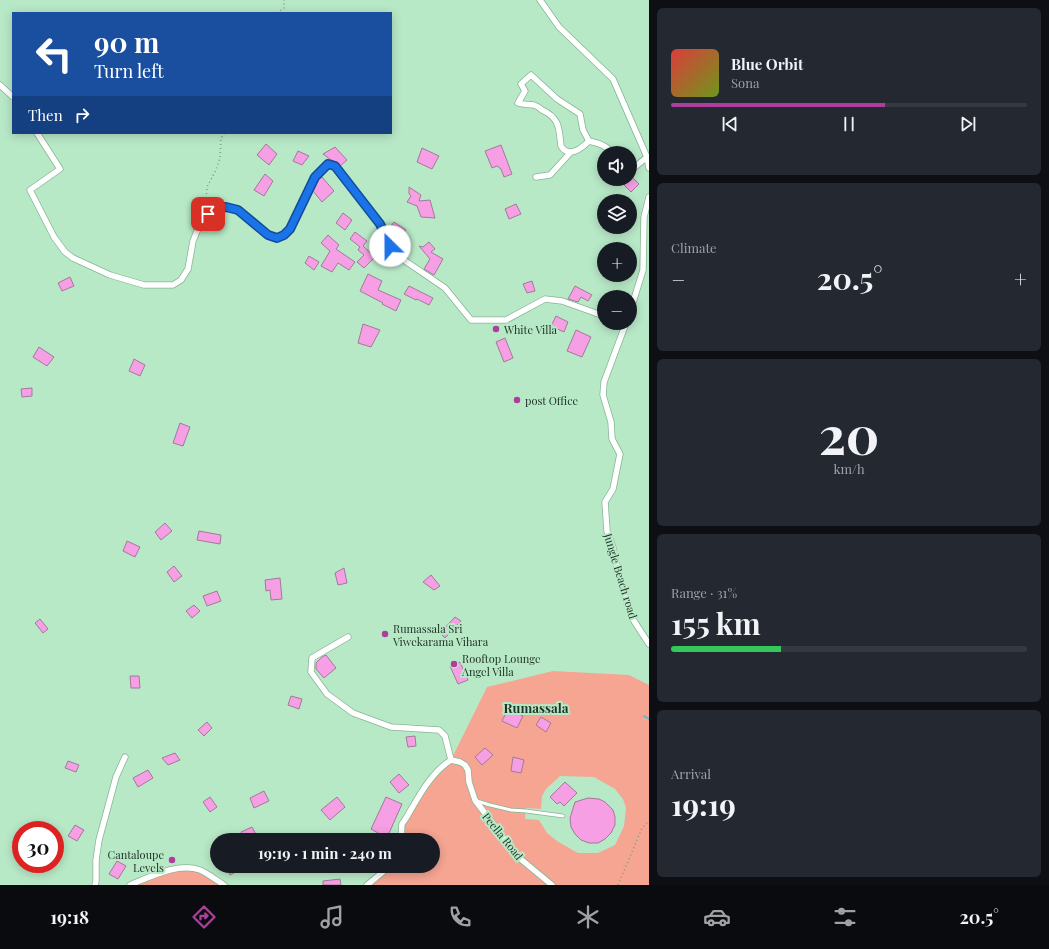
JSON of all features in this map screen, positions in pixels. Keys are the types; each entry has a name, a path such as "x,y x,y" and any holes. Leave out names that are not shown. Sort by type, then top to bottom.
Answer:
{"street":[{"path":"540,0 559,27 613,79 647,157 649,168"},
{"path":"571,152 566,151 560,146 559,125 549,112 534,105 522,105 518,103 525,91 521,84 531,75 557,99 580,114 583,130 589,141"},
{"path":"0,85 12,96"},
{"path":"38,134 60,169 30,190 47,224 65,252 73,258 110,275 144,285 173,285 181,280 188,269 193,241 202,219 215,208 226,207 238,210 268,235 277,238 284,235 290,229 315,177 328,164 335,166 380,224 390,246 398,256 445,288 471,320 506,320 545,299 562,301 597,314"},
{"path":"536,177 550,175 571,152 581,149 589,141"},
{"path":"589,141 599,143 604,146"},
{"path":"637,165 647,157"},
{"path":"637,290 643,270 644,217 649,197"},
{"name":"Jungle Beach road","path":"623,330 604,382 603,395 611,422 612,439 620,454 612,489 605,502 607,531 613,548 626,601 634,621 649,644"},
{"path":"348,637 312,658 311,672 326,694 353,713 391,727 439,730 445,736 451,760 444,764 426,784 402,825 401,833"},
{"path":"95,885 96,860 99,840 116,777 125,757"},
{"name":"Peella Road","path":"451,760 465,765 468,770 469,782 475,800 517,856 552,885"},
{"path":"130,885 167,871 182,868 199,870 210,875 224,885"},
{"path":"367,885 382,873"}],"lane":[{"path":"475,800 511,810 526,810 563,816"}],"path":[{"path":"278,12 284,8 284,0"},
{"path":"215,208 206,201 207,187 216,170 220,158 221,138 224,134"},
{"path":"618,885 642,828 649,821"}],"shaded area":[{"path":"553,671 629,675 649,685 649,885 367,885 380,873 440,873 440,833 401,833 402,825 416,799 451,760 487,687","holes":["560,776 594,777 615,789 623,799 626,808 624,826 615,845 598,853 578,853 557,841 547,833 539,820 525,819 526,808 541,809 542,796 546,789"]},
{"path":"192,868 224,885 130,885 167,871"}],"building":[{"path":"266,144 277,154 269,165 257,155"},
{"path":"501,145 512,174 504,177 501,169 497,166 492,168 485,151"},
{"path":"335,147 347,160 340,166 338,163 323,154"},
{"path":"422,148 439,156 432,169 417,162"},
{"path":"298,151 309,156 302,165 293,161"},
{"path":"265,174 273,181 264,196 254,190"},
{"path":"322,177 334,191 322,202 313,191 319,179"},
{"path":"625,186 637,186 631,192"},
{"path":"409,187 421,195 419,201 430,200 435,218 421,217 417,206 407,202 411,196 409,194"},
{"path":"516,204 521,214 509,219 505,209"},
{"path":"343,213 352,220 345,230 336,223"},
{"path":"394,222 406,230 395,246 388,230"},
{"path":"355,232 367,241 363,246 375,257 364,268 357,262 364,255 358,250 360,247 350,239"},
{"path":"328,235 339,245 336,249 355,262 349,270 338,263 332,272 321,266 330,251 321,243"},
{"path":"429,242 435,249 431,252 443,259 434,275 424,269 430,259 419,246 423,247"},
{"path":"309,256 319,262 314,270 305,263"},
{"path":"368,274 382,281 378,290 401,300 396,311 360,291"},
{"path":"70,277 74,286 62,291 58,283"},
{"path":"532,281 535,291 527,293 523,284"},
{"path":"409,286 433,298 429,305 404,294"},
{"path":"575,286 592,295 588,301 581,297 578,302 568,299"},
{"path":"556,316 568,322 564,332 551,326"},
{"path":"363,324 380,330 371,347 358,343"},
{"path":"576,330 591,337 582,357 567,351"},
{"path":"505,338 513,358 504,362 496,342"},
{"path":"39,347 54,357 47,366 33,357"},
{"path":"134,359 145,365 140,376 129,371"},
{"path":"32,388 32,396 22,397 21,389"},
{"path":"180,423 190,427 183,446 173,443"},
{"path":"165,523 172,531 161,540 155,532"},
{"path":"199,531 221,535 220,544 197,540"},
{"path":"127,541 140,547 135,557 123,551"},
{"path":"174,566 182,576 174,582 167,572"},
{"path":"344,568 347,583 338,585 335,573"},
{"path":"431,575 440,586 434,590 423,582"},
{"path":"280,578 282,599 271,600 270,590 266,591 265,580"},
{"path":"217,591 221,601 207,606 203,596"},
{"path":"194,605 200,611 192,618 186,611"},
{"path":"455,617 461,621 445,638 440,633"},
{"path":"40,619 48,629 43,633 35,623"},
{"path":"326,655 336,668 324,678 316,669 316,663"},
{"path":"460,662 468,680 458,684 450,666"},
{"path":"130,676 139,676 140,688 131,688"},
{"path":"291,696 302,699 299,709 288,705"},
{"path":"508,709 523,716 517,728 502,721"},
{"path":"541,717 551,723 546,732 536,725"},
{"path":"207,722 212,728 204,736 198,730"},
{"path":"415,736 416,746 408,747 406,737"},
{"path":"485,748 493,755 482,765 475,757"},
{"path":"175,753 180,760 168,765 162,758"},
{"path":"513,757 524,760 521,773 511,771"},
{"path":"68,761 79,765 76,772 65,768"},
{"path":"148,770 153,778 138,787 133,778"},
{"path":"399,774 409,785 399,793 390,782"},
{"path":"565,782 577,793 564,806 560,802 557,804 550,797"},
{"path":"264,791 269,801 254,808 250,798"},
{"path":"210,797 217,807 210,812 203,802"},
{"path":"337,797 345,807 330,820 321,810"},
{"path":"386,797 402,804 389,833 378,833 371,829"},
{"path":"588,798 599,799 605,802 613,810 615,817 615,825 611,833 598,843 589,843 581,840 571,827 570,818 575,802"},
{"path":"75,825 84,830 77,841 68,836"},
{"path":"252,827 255,833 241,833"},
{"path":"117,861 126,866 118,879 109,874"},
{"path":"340,879 341,885 323,885 323,881"}],"waterway":[{"path":"644,716 649,719"}],"place":[{"name":"White Villa","path":"496,329"},
{"name":"post Office","path":"517,400"},
{"name":"Rumassala Sri Viwekarama Vihara","path":"385,634"},
{"name":"Rooftop Lounge Angel Villa","path":"454,664"},
{"name":"Cantaloupe Levels","path":"172,860"}],"district":[{"name":"Rumassala","path":"536,707"}],"route":[{"path":"208,214 215,208 226,207 238,210 268,235 277,238 284,235 290,229 315,177 328,164 335,166 359,195 380,224 390,246"}]}
